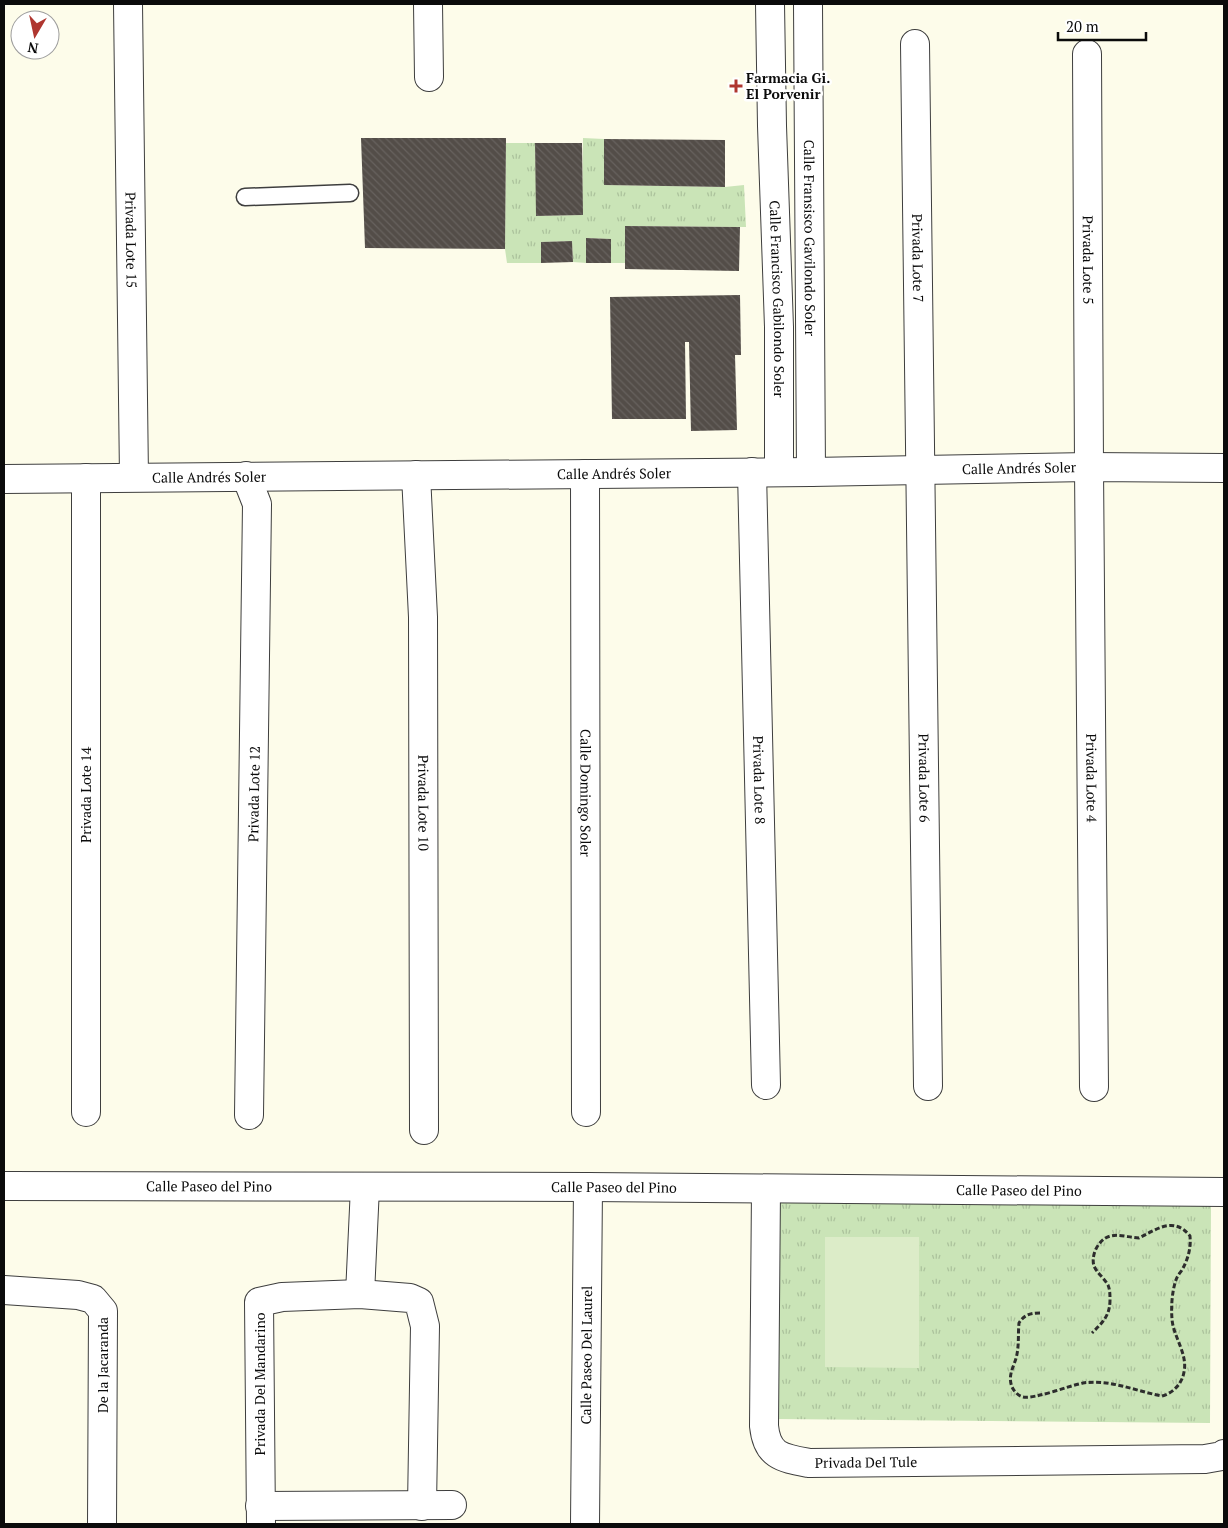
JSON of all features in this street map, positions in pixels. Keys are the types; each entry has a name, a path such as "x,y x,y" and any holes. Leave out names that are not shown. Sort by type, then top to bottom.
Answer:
{"street":[{"name":"Privada Lote 15","path":"128,4 134,477"},
{"path":"428,4 429,76"},
{"path":"770,4 770,51 808,48"},
{"name":"Calle Fransisco Gavilondo Soler","path":"808,4 811,472"},
{"name":"Privada Lote 7","path":"916,44 921,471"},
{"name":"Calle Francisco Gabilondo Soler","path":"770,51 780,327 779,472"},
{"name":"Privada Lote 5","path":"1087,54 1089,467"},
{"name":"Calle Andrés Soler","path":"4,479 921,471 1089,467 1224,468"},
{"name":"Privada Lote 4","path":"1089,467 1094,1088"},
{"name":"Privada Lote 6","path":"921,471 928,1086"},
{"name":"Privada Lote 8","path":"752,472 766,1085"},
{"name":"Calle Domingo Soler","path":"585,474 586,1112"},
{"name":"Privada Lote 10","path":"416,475 423,617 424,1130"},
{"name":"Privada Lote 12","path":"246,476 257,504 250,1115"},
{"name":"Privada Lote 14","path":"86,478 86,1112"},
{"name":"Calle Paseo del Pino","path":"4,1186 588,1187 1224,1192"},
{"path":"360,1294 366,1187"},
{"name":"Calle Paseo Del Laurel","path":"586,1524 588,1187"},
{"name":"Privada Del Tule","path":"766,1189 765,1440 771,1449 787,1459 809,1463 1205,1459 1224,1454"},
{"name":"De la Jacaranda","path":"4,1290 78,1295 92,1299 103,1311 102,1514"},
{"name":"Privada Del Mandarino","path":"422,1506 425,1326 419,1302 410,1298 360,1294 282,1297 259,1302 260,1515 452,1505"}],"lane":[{"path":"245,197 350,193"}],"path":[{"path":"1040,1313 1031,1313 1019,1323 1017,1355 1010,1372 1010,1379 1012,1387 1020,1396 1032,1396 1094,1382 1112,1383 1162,1396 1170,1394 1177,1386 1185,1370 1172,1318 1176,1280 1189,1254 1190,1236 1187,1232 1176,1226 1168,1225 1139,1238 1118,1234 1101,1240 1094,1252 1093,1262 1108,1286 1110,1305 1107,1317 1092,1333"}],"green space":[{"path":"583,138 604,139 604,185 725,187 744,185 746,227 625,226 625,263 611,263 611,239 586,238 586,263 573,262 572,241 541,242 541,263 507,263 505,249 506,143 535,143 537,216 582,215"},
{"path":"777,1202 1211,1205 1210,1423 776,1419"},
{"path":"825,1237 919,1237 919,1368 825,1367"}],"building":[{"path":"361,138 506,138 505,249 365,248"},
{"path":"604,139 725,140 725,187 604,185"},
{"path":"535,143 582,143 583,215 536,216"},
{"path":"625,226 740,227 739,271 625,269"},
{"path":"586,238 611,239 611,263 586,263"},
{"path":"572,241 573,262 541,263 541,242"},
{"path":"740,295 741,355 735,355 737,430 691,431 689,342 685,342 686,419 612,419 610,297"}],"place":[{"name":"Farmacia Gi. El Porvenir","path":"736,86"}]}
